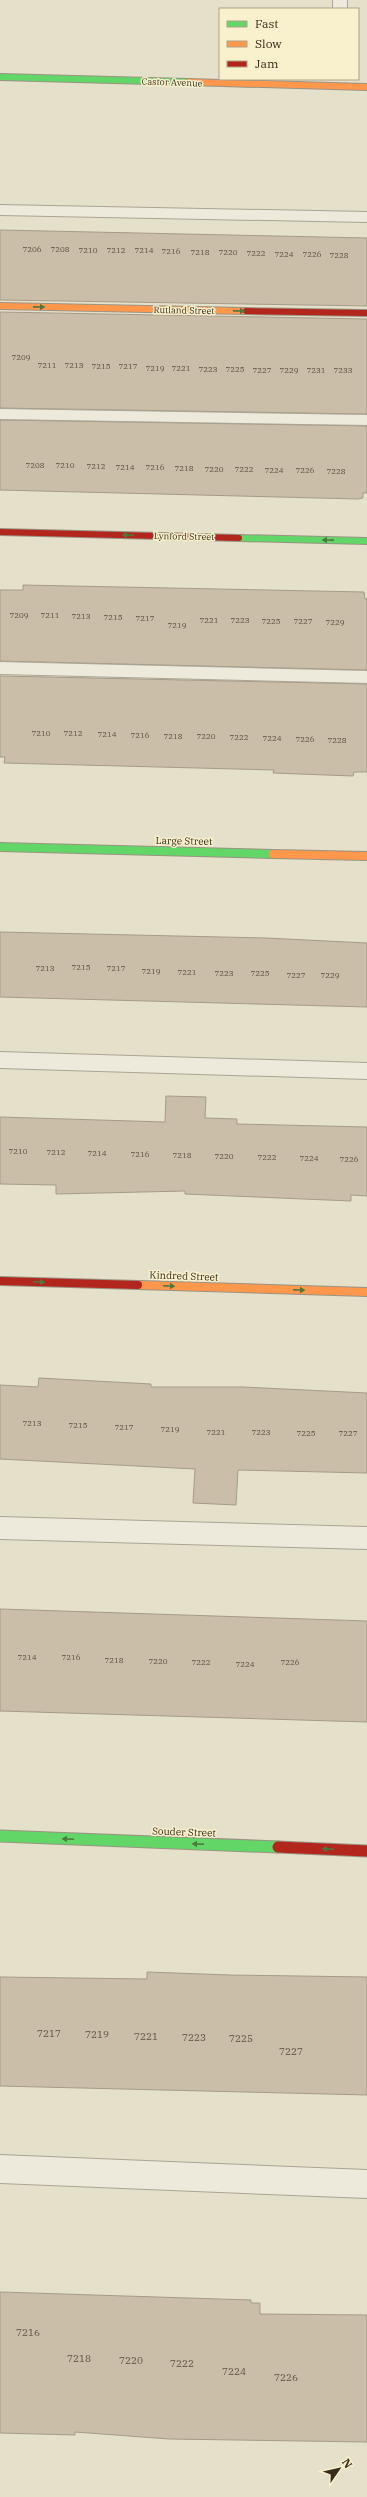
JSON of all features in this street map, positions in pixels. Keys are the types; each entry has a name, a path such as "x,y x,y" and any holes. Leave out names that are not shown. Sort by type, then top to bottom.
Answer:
{"street":[{"name":"Castor Avenue","path":"0,77 342,83 367,87"},
{"path":"0,210 367,217"},
{"name":"Rutland Street","path":"0,306 367,313"},
{"path":"0,414 367,420"},
{"name":"Lynford Street","path":"0,532 367,541"},
{"path":"0,668 367,677"},
{"name":"Large Street","path":"0,847 367,856"},
{"path":"0,1060 367,1071"},
{"name":"Kindred Street","path":"0,1281 367,1292"},
{"path":"0,1528 367,1538"},
{"name":"Souder Street","path":"0,1836 367,1851"},
{"path":"0,2169 367,2184"}],"building":[{"path":"0,230 367,238 367,306 0,300"},
{"path":"0,312 367,319 367,414 0,408"},
{"path":"0,420 367,426 367,493 363,493 363,498 358,499 0,490"},
{"path":"23,585 364,592 365,599 367,599 367,670 0,661 0,590 23,590"},
{"path":"0,676 367,684 367,772 354,772 353,776 273,773 274,770 4,763 5,757 0,757"},
{"path":"0,932 266,938 367,943 367,1007 0,997"},
{"path":"166,1096 206,1097 205,1118 237,1119 237,1124 367,1127 367,1196 351,1195 351,1201 185,1194 185,1191 56,1194 56,1185 0,1184 0,1117 165,1122"},
{"path":"39,1378 151,1384 151,1387 243,1387 367,1393 367,1473 238,1470 236,1505 193,1503 195,1469 0,1459 0,1385 38,1387"},
{"path":"0,1609 367,1621 367,1722 0,1711"},
{"path":"147,1972 367,1977 367,2095 0,2086 0,1977 147,1979"},
{"path":"0,2292 251,2300 251,2303 260,2303 260,2314 367,2315 367,2442 169,2439 75,2432 75,2435 0,2433"}],"traffic: fast":[{"path":"0,77 188,82"},
{"path":"239,538 367,541"},
{"path":"0,847 273,854"},
{"path":"0,1836 278,1847"}],"traffic: slow":[{"path":"188,82 367,87"},
{"path":"0,306 246,311"},
{"path":"273,854 367,856"},
{"path":"138,1285 367,1292"}],"traffic: jam":[{"path":"246,311 367,313"},
{"path":"0,532 239,538"},
{"path":"0,1281 138,1285"},
{"path":"278,1847 367,1851"}]}
